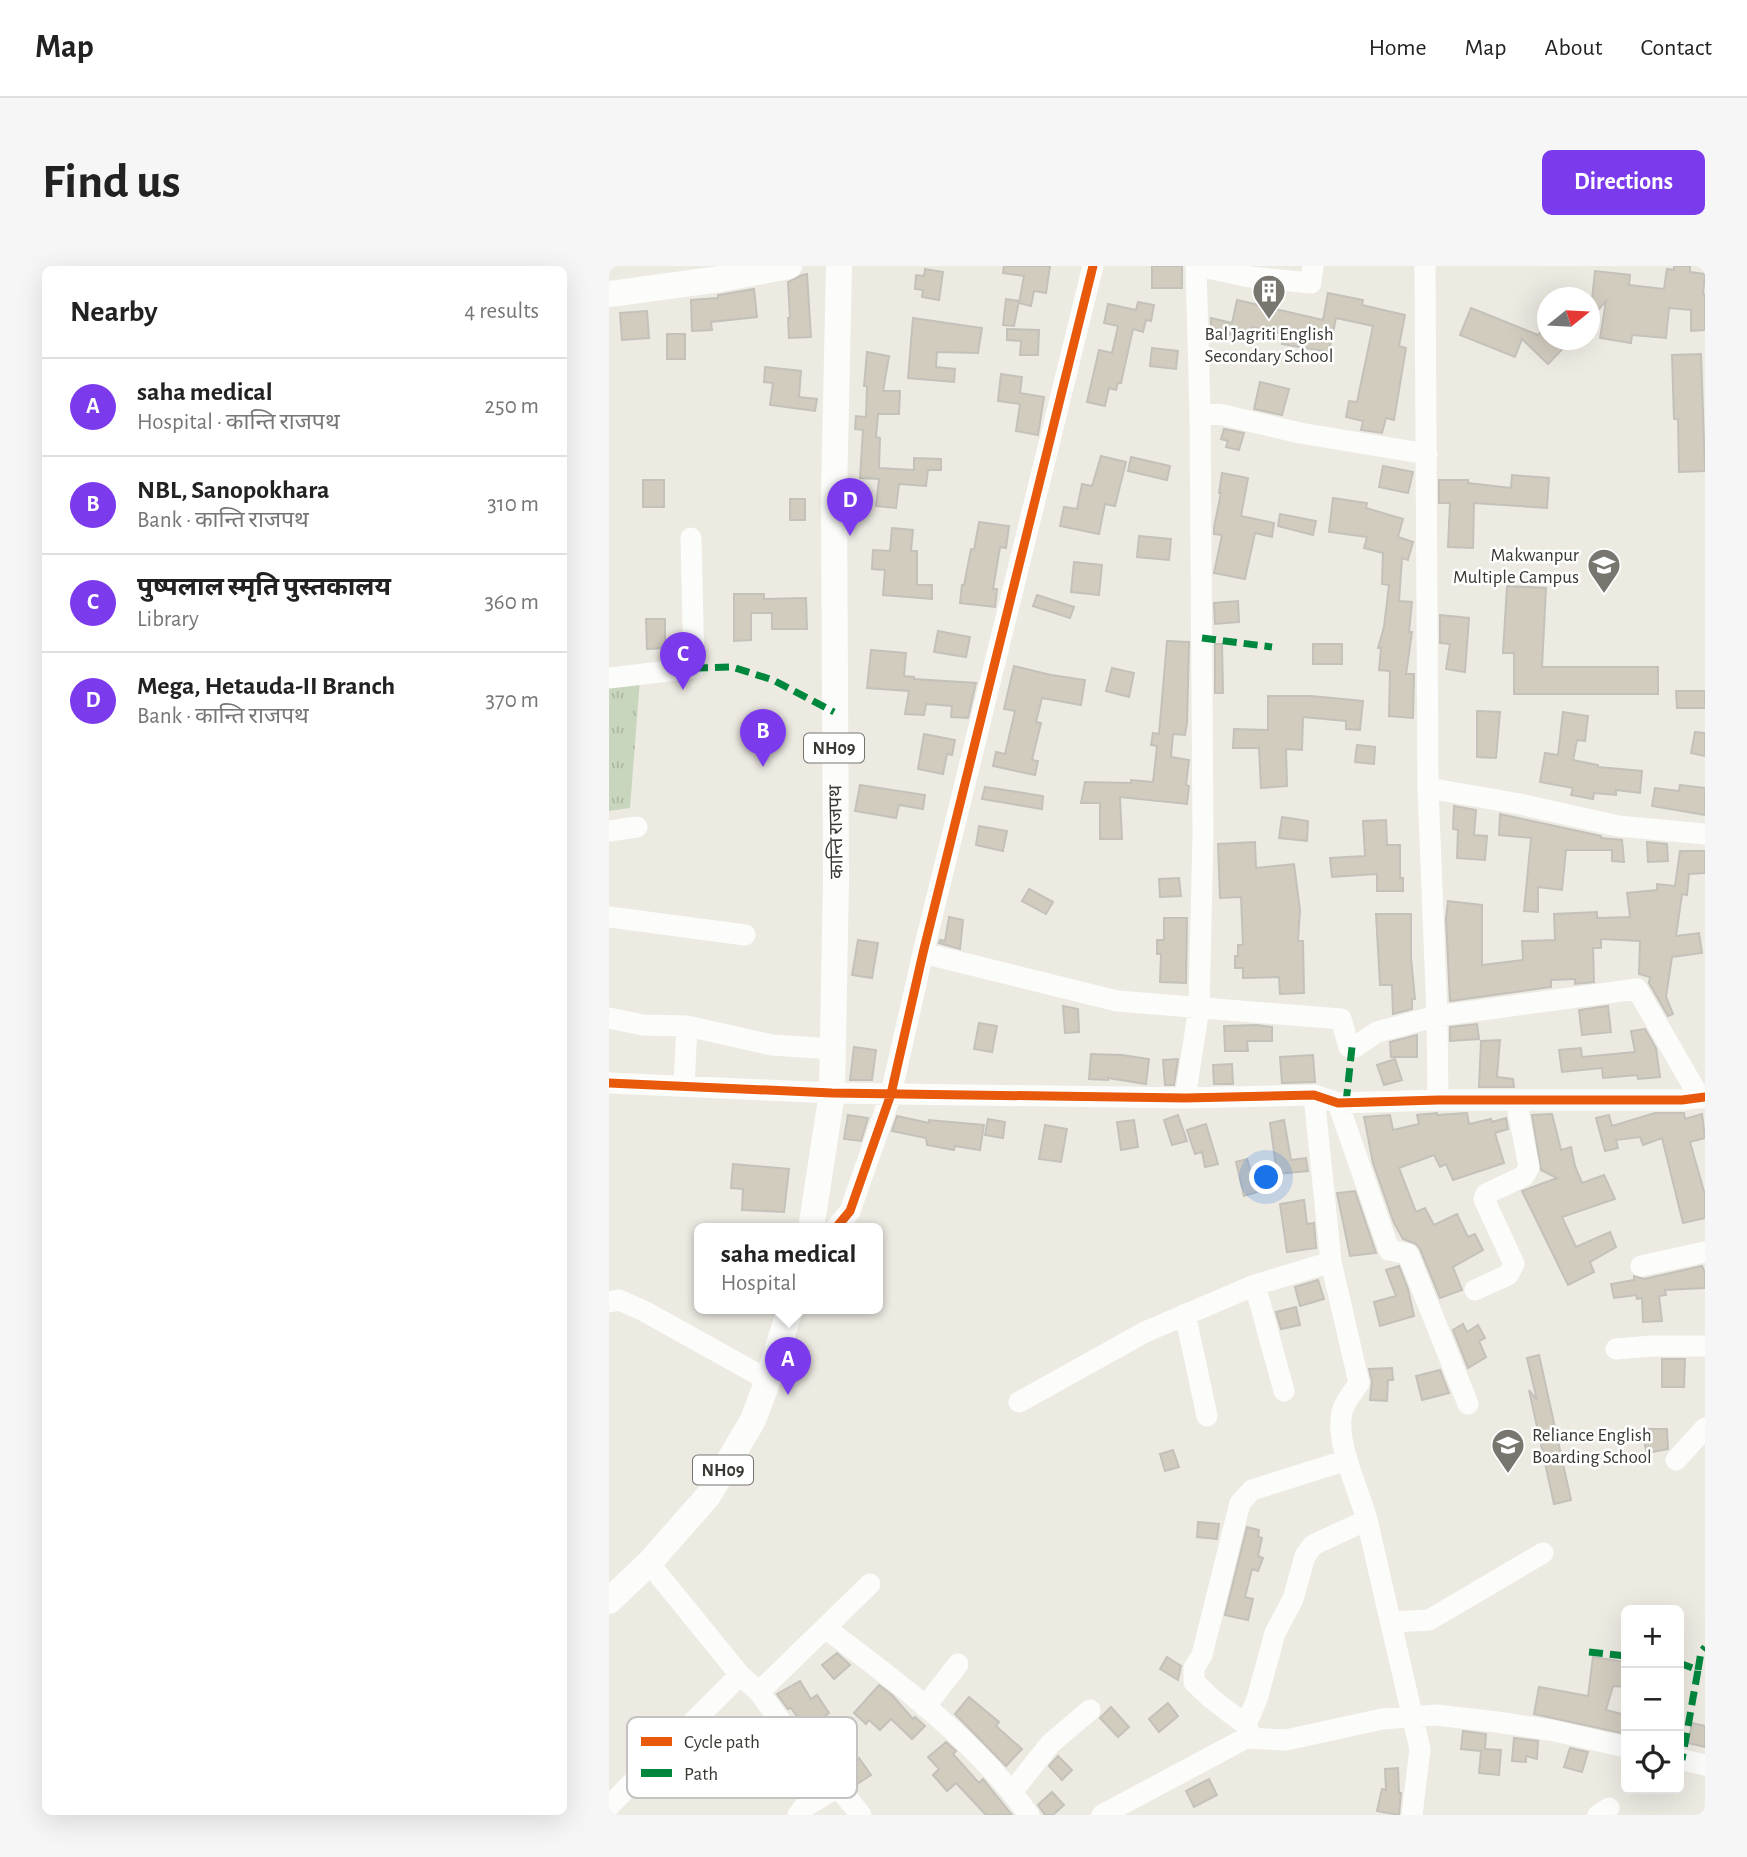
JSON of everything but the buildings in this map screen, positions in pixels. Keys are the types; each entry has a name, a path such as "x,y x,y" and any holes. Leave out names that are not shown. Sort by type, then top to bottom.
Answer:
{"main road":[{"path":"609,294 720,279 789,266"},
{"name":"कान्ति राजपथ","path":"813,1223 832,1094 836,881 834,495 839,266"},
{"name":"NH09","path":"609,1601 649,1563 708,1496 753,1420 788,1314"}],"street":[{"path":"840,1223 850,1211 891,1094 923,953 1093,266"},
{"path":"1185,1098 1199,1008 1203,807 1197,266 1250,277 1311,284 1313,266"},
{"path":"1425,266 1428,788 1438,1100"},
{"path":"1200,413 1223,415 1310,435 1427,454"},
{"path":"609,678 694,668 691,538"},
{"path":"1428,788 1520,804 1618,826 1705,835"},
{"path":"609,831 637,827"},
{"path":"609,917 745,935"},
{"path":"609,1083 832,1094 1185,1098 1314,1095 1338,1104 1438,1100 1682,1100 1702,1097 1637,989 1437,1016 1377,1032 1355,1047 1349,1047 1341,1019 1107,999 923,953"},
{"path":"609,1018 643,1025 687,1027 772,1045 833,1049"},
{"path":"684,1085 687,1027"},
{"path":"1314,1095 1331,1262 1359,1383 1342,1411 1343,1441 1367,1520 1420,1749 1412,1815"},
{"path":"1475,1290 1508,1275 1514,1264 1483,1199 1486,1194 1524,1176 1529,1167 1516,1100"},
{"path":"1338,1104 1389,1250 1408,1254 1468,1404"},
{"path":"1641,1266 1705,1252"},
{"path":"1019,1402 1145,1332 1185,1314 1255,1286 1331,1262"},
{"path":"1255,1286 1284,1391"},
{"path":"609,1302 619,1300 644,1311 768,1380"},
{"path":"1185,1314 1207,1416"},
{"path":"1616,1349 1705,1346"},
{"path":"1676,1460 1705,1428"},
{"path":"1347,1460 1252,1490 1240,1503 1202,1655 1194,1668 1194,1682 1249,1731 1286,1740 1382,1719 1436,1715 1550,1730 1621,1746"},
{"path":"1102,1815 1234,1744 1249,1731 1275,1633 1293,1599 1305,1556 1313,1545 1367,1520"},
{"path":"1392,1622 1429,1620 1543,1553"},
{"path":"649,1563 777,1717"},
{"path":"759,1692 870,1584"},
{"path":"825,1629 897,1681 986,1763 1029,1815"},
{"path":"925,1707 958,1664"},
{"path":"698,1717 740,1675"},
{"path":"1012,1792 1050,1744 1090,1710"},
{"path":"1684,1760 1705,1765"},
{"path":"609,1806 627,1788"},
{"path":"798,1815 803,1808 820,1798"},
{"path":"847,1798 861,1815"}],"green space":[{"path":"640,679 630,808 609,811 609,681"}],"marked path":[{"path":"1202,638 1272,647"},
{"path":"694,668 732,667 773,680 834,712"},
{"path":"1346,1103 1352,1047"},
{"path":"1698,1670 1701,1652 1705,1647"},
{"path":"1589,1652 1621,1655"},
{"path":"1684,1665 1698,1670 1684,1749"}],"cycle path":[{"path":"840,1223 850,1211 891,1094 923,953 1093,266"},
{"path":"609,1083 832,1093 1185,1098 1314,1095 1338,1103 1438,1100 1682,1100 1705,1097"}],"place":[{"name":"Bal Jagriti English Secondary School","path":"1269,321"},
{"name":"Mega, Hetauda-II Branch","path":"850,536"},
{"name":"Makwanpur Multiple Campus","path":"1604,595"},
{"name":"पुष्पलाल स्मृति पुस्तकालय","path":"683,690"},
{"name":"NBL, Sanopokhara","path":"763,767"},
{"name":"saha medical","path":"788,1395"},
{"name":"Reliance English Boarding School","path":"1508,1475"}]}
